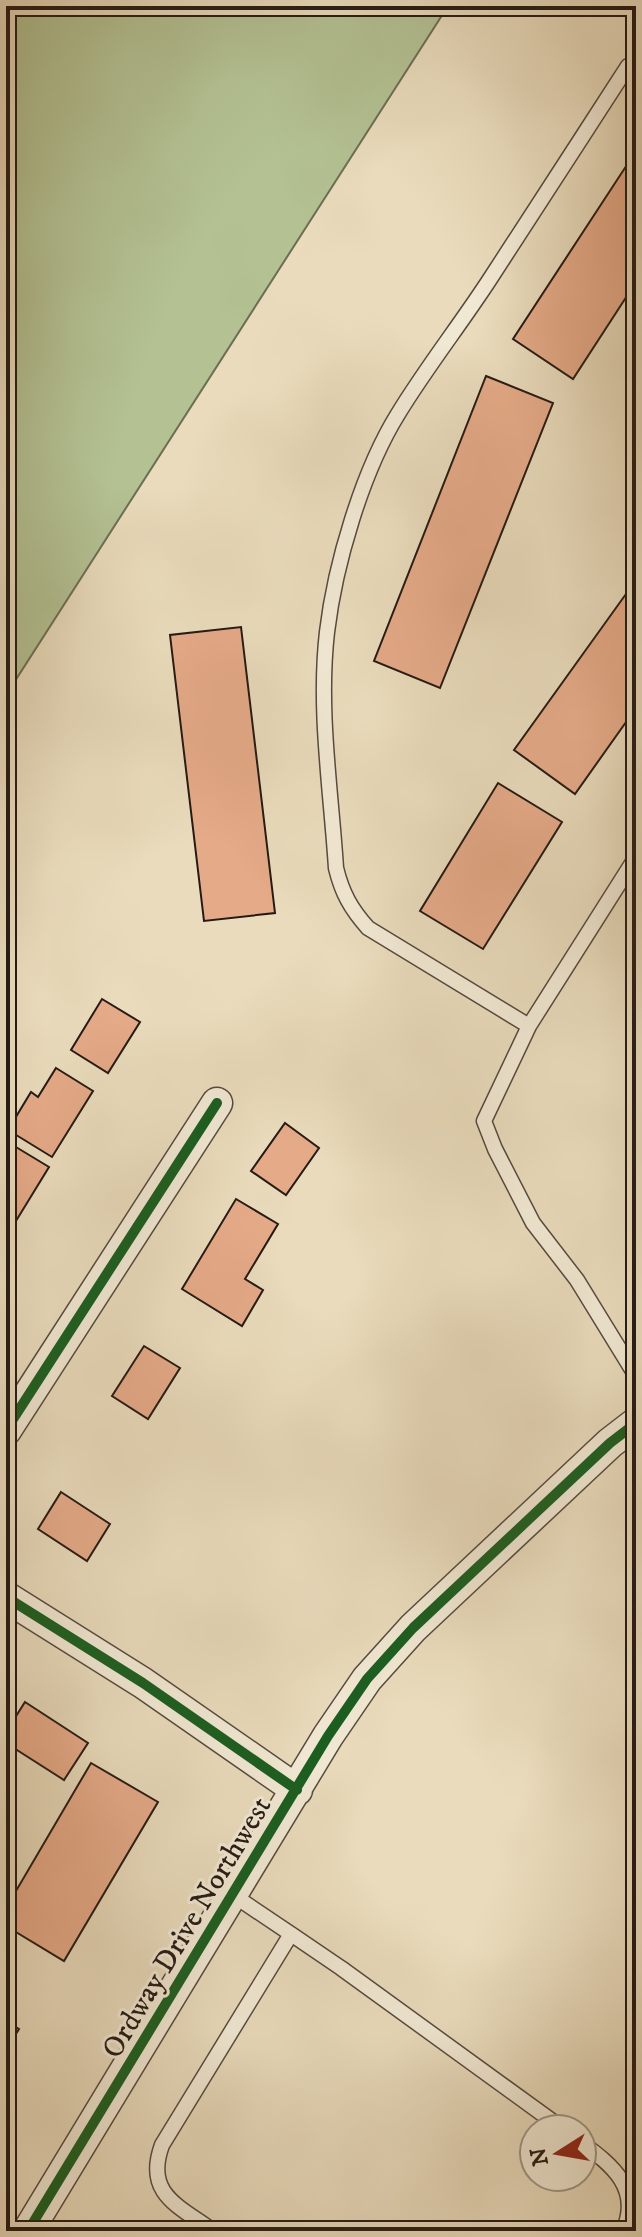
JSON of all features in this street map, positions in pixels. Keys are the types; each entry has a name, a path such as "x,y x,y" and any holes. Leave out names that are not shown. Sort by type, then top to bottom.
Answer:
{"street":[{"path":"6,1430 217,1103"},
{"name":"Ordway Drive Northwest","path":"28,2231 328,1736 367,1679 413,1628 610,1443 636,1423"},
{"path":"6,1597 143,1683 297,1790"}],"lane":[{"path":"529,1026 368,928 351,908 336,868 324,690 327,632 335,586 357,505 397,415 488,282 628,66"},
{"path":"636,857 529,1026 484,1121 533,1223 577,1280 636,1376"},
{"path":"233,1895 341,1968 541,2113"},
{"path":"213,2231 166,2197 157,2181 155,2162 162,2145 291,1934"},
{"path":"598,2155 627,2176 634,2189 636,2206 630,2223 623,2231"}],"green space":[{"path":"6,6 448,6 6,695"}],"building":[{"path":"636,151 636,282 573,379 513,339"},
{"path":"486,376 553,403 440,688 374,661"},
{"path":"636,580 636,708 575,794 514,750"},
{"path":"241,627 275,913 204,921 170,635"},
{"path":"498,783 562,822 483,949 420,911"},
{"path":"102,999 140,1022 108,1073 71,1050"},
{"path":"56,1068 93,1091 52,1157 8,1130 31,1092 38,1097"},
{"path":"285,1123 319,1148 286,1195 251,1171"},
{"path":"6,1141 49,1167 8,1234 6,1233"},
{"path":"236,1199 278,1224 245,1279 263,1290 242,1326 182,1289"},
{"path":"144,1346 180,1368 148,1419 112,1396"},
{"path":"61,1492 110,1524 87,1561 38,1529"},
{"path":"25,1702 88,1743 64,1780 6,1743 6,1732"},
{"path":"91,1763 158,1802 64,1961 6,1926 6,1908"},
{"path":"6,2021 19,2029 6,2050"}],"cycle path":[{"path":"6,1430 217,1103"},
{"path":"28,2231 328,1736 367,1679 413,1628 610,1443 636,1423"},
{"path":"6,1597 143,1683 297,1790"}]}
